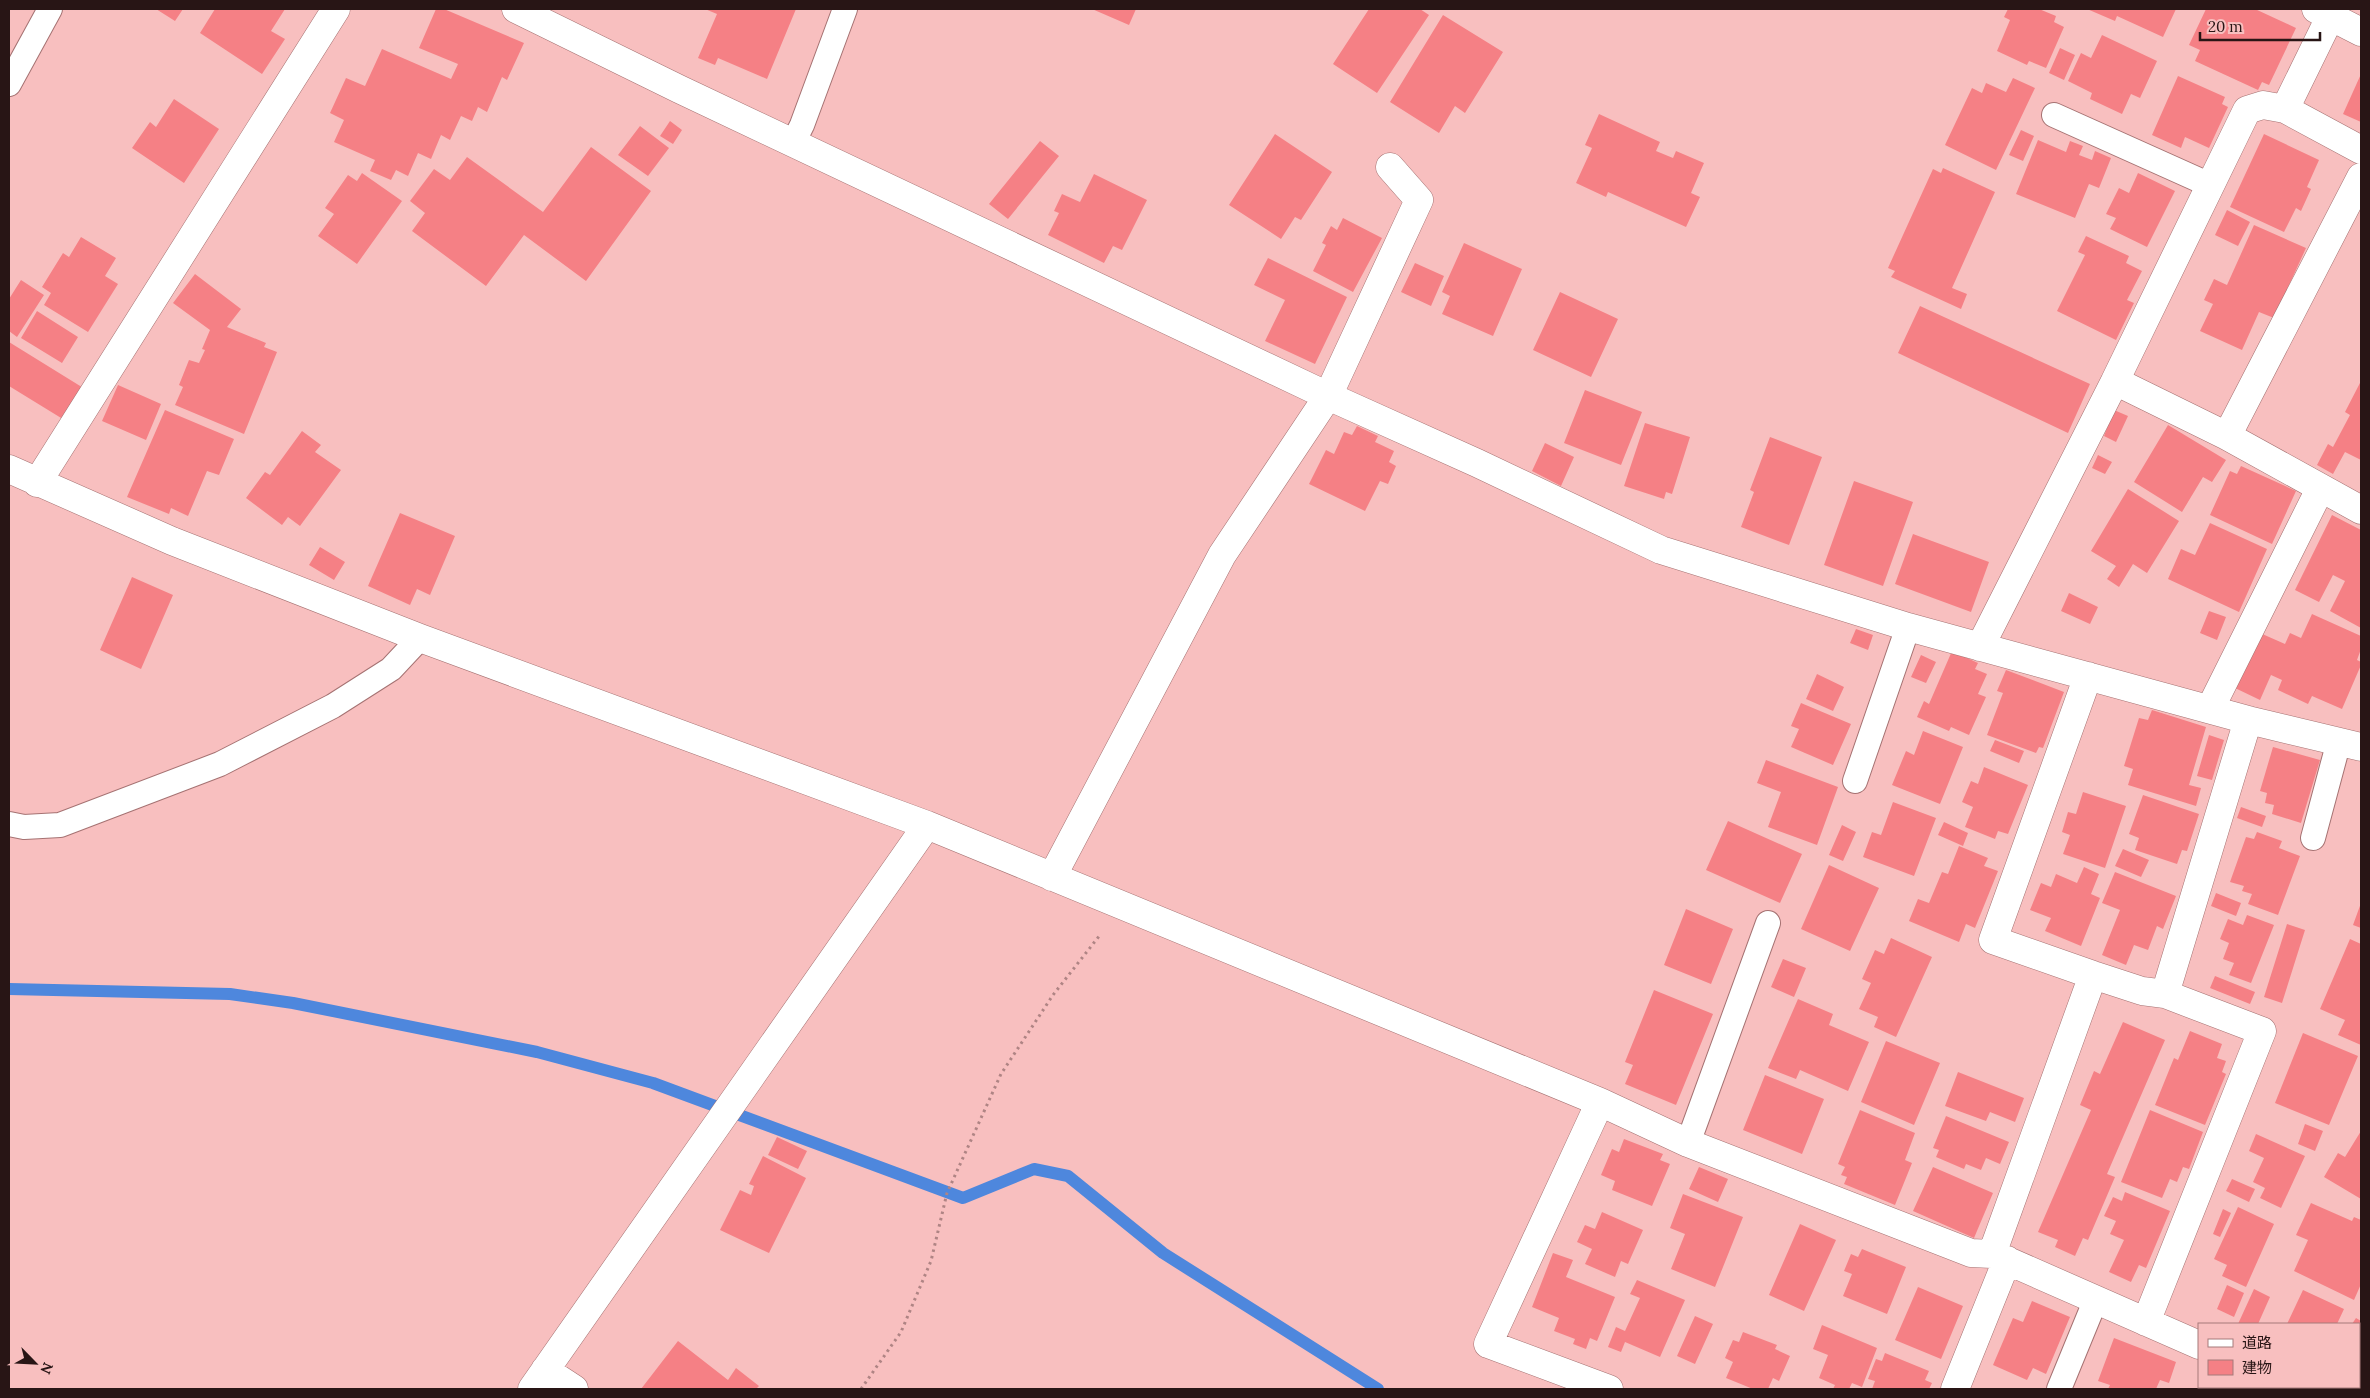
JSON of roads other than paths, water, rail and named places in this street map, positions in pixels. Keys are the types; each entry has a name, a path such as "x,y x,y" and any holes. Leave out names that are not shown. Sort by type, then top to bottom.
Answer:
{"street":[{"path":"37,483 336,9"},
{"path":"516,9 792,143 1328,396 1477,463 1661,550 1908,627 2248,720 2350,744"},
{"path":"2285,109 2327,11 2361,32"},
{"path":"1980,647 2115,381 2247,110 2263,105 2285,109 2361,150"},
{"path":"1052,877 1222,555 1328,396 1418,200 1390,167"},
{"path":"2227,436 2361,177"},
{"path":"2115,381 2227,436 2361,510"},
{"path":"9,468 37,483 172,541 420,638 927,825 1600,1102 1688,1143 1971,1254 1999,1257 2198,1345"},
{"path":"2210,709 2320,489"},
{"path":"2088,676 1993,940 2142,991 2166,994 2262,1031 2146,1322"},
{"path":"2166,994 2248,720"},
{"path":"574,1389 538,1380 927,825"},
{"path":"1955,1389 2093,975"},
{"path":"1600,1102 1488,1344 1609,1389"}],"lane":[{"path":"9,84 50,9"},
{"path":"792,143 802,125 845,9"},
{"path":"2054,115 2210,185"},
{"path":"1854,781 1908,627"},
{"path":"9,824 24,827 60,825 220,764 333,706 391,668 420,638"},
{"path":"2313,838 2350,744"},
{"path":"1688,1143 1768,923"},
{"path":"2059,1389 2096,1300"}],"waterway":[{"path":"9,989 230,994 293,1003 537,1052 653,1083 963,1198 1034,1169 1068,1176 1163,1253 1378,1389"}]}
